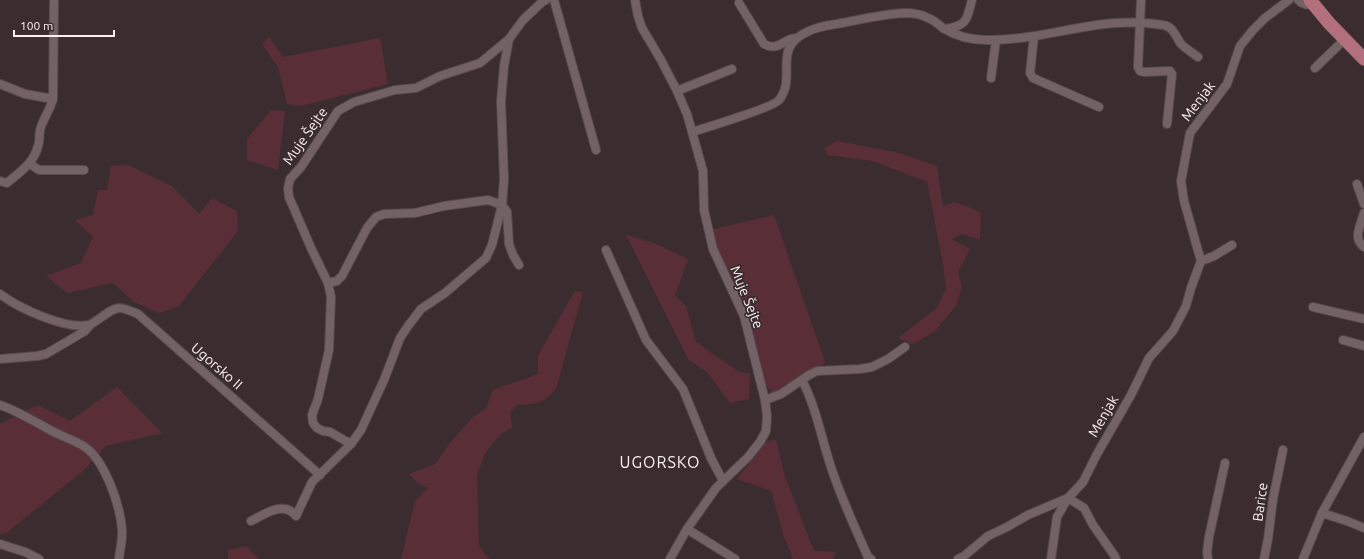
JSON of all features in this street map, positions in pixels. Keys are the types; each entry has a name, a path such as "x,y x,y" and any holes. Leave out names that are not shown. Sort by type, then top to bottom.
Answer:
{"main road":[{"path":"1311,2 1364,59"}],"street":[{"path":"0,181 7,183 30,164 38,146 40,131 44,119 51,107 53,99 54,0"},
{"name":"Muje Šejte","path":"351,444 330,432 317,428 313,423 312,415 318,400 329,350 331,297 328,283 311,248 290,197 288,188 290,179 301,167 329,122 338,111 354,102 395,90 416,88 440,76 480,63 509,39 523,20 543,0"},
{"path":"554,0 596,150"},
{"name":"Muje Šejte","path":"635,0 642,28 662,60 677,91 692,132 703,171 704,210 713,249 744,316 765,400 767,416 766,431 760,442 748,457 723,481 687,529 670,559"},
{"path":"945,29 956,27 964,23 972,0"},
{"path":"1141,0 1138,67 1140,71 1170,71 1172,74 1167,124"},
{"name":"Menjak","path":"1051,559 1057,517 1068,498 1083,482 1097,454 1131,395 1149,358 1173,331 1186,306 1191,288 1202,261 1184,201 1181,181 1190,133 1227,84 1240,46 1257,26 1289,0"},
{"path":"1298,0 1301,3 1308,5 1311,2"},
{"path":"739,3 764,44 770,47 776,47 790,38 798,38"},
{"path":"692,132 753,112 778,102 786,88 787,52 791,44 810,30 889,15 905,13 917,14 928,18 945,29 962,36 973,39 996,40 1034,36 1091,25 1140,22 1166,25 1174,32 1182,44 1198,57"},
{"path":"1034,36 1030,73 1033,78 1099,108"},
{"name":"Muje Šejte","path":"251,521 271,511 282,508 287,508 296,516 312,482 351,444 361,430 400,338 408,326 421,309 445,293 486,258 492,245 502,206 504,179 501,101 504,66 509,39"},
{"path":"1315,68 1345,39"},
{"path":"991,78 996,40"},
{"path":"677,91 732,69"},
{"path":"0,84 25,94 53,99"},
{"path":"30,164 39,170 84,170"},
{"path":"1358,184 1364,204"},
{"path":"328,283 337,282 342,276 366,228 376,217 384,214 419,212 480,200 488,200 502,206"},
{"name":"Muje Šejte","path":"502,206 507,212 511,249 519,265"},
{"path":"1364,213 1357,238 1364,247"},
{"path":"1202,261 1214,256 1232,245"},
{"path":"606,250 646,340 683,389 711,458 723,481"},
{"path":"0,294 7,300 31,312 76,325 90,325"},
{"name":"Ugorsko II","path":"0,359 46,354 85,331 90,325 118,307 124,308 138,314 320,474"},
{"path":"1313,307 1364,319"},
{"path":"1343,340 1364,346"},
{"path":"765,400 781,394 817,371 860,369 872,366 888,359 905,346"},
{"path":"802,380 810,395 835,479 869,558"},
{"path":"0,406 16,412 54,432 71,439 86,448 97,460 114,494 121,524 122,530 119,559"},
{"path":"1303,559 1322,513 1364,437"},
{"name":"Barice","path":"1264,559 1273,499 1283,450"},
{"path":"1208,559 1207,552 1209,537 1225,463"},
{"path":"1068,498 1084,508 1093,525 1116,559"},
{"name":"Menjak","path":"958,559 964,556 988,536 1028,515 1068,498"},
{"path":"1322,513 1364,528"},
{"path":"687,529 734,558"},
{"path":"0,544 25,552 39,559"}],"shaded area":[{"path":"269,37 283,57 380,38 388,84 301,106 287,104 278,67 262,44"},
{"path":"271,110 285,111 278,170 247,160 247,139"},
{"path":"837,141 896,152 937,166 943,206 955,202 981,212 980,240 962,234 951,239 970,249 958,272 962,286 956,306 934,332 913,344 898,338 937,308 946,289 943,264 927,182 873,161 828,155 824,148"},
{"path":"128,165 172,186 199,214 212,198 237,211 238,231 179,306 159,313 134,302 113,283 67,293 46,276 81,263 93,237 75,220 93,215 98,190 107,190 111,166"},
{"path":"774,215 825,362 817,370 776,393 771,392 764,382 710,230"},
{"path":"626,235 654,243 688,259 675,296 686,306 696,342 739,372 750,373 749,399 730,403 707,372 688,359"},
{"path":"575,291 583,292 556,389 547,398 539,402 517,405 510,412 512,428 501,434 485,453 477,475 479,546 489,559 401,559 415,501 428,488 419,484 409,474 435,464 450,443 472,418 486,408 493,390 538,374 538,355"},
{"path":"117,387 162,433 106,446 83,471 6,533 0,534 0,424 38,405 70,421"},
{"path":"776,440 785,477 814,551 836,552 833,559 793,559 784,537 771,491 737,479 767,441"},
{"path":"246,546 259,559 228,559 228,550"}],"district":[{"name":"UGORSKO","path":"660,462"}]}
